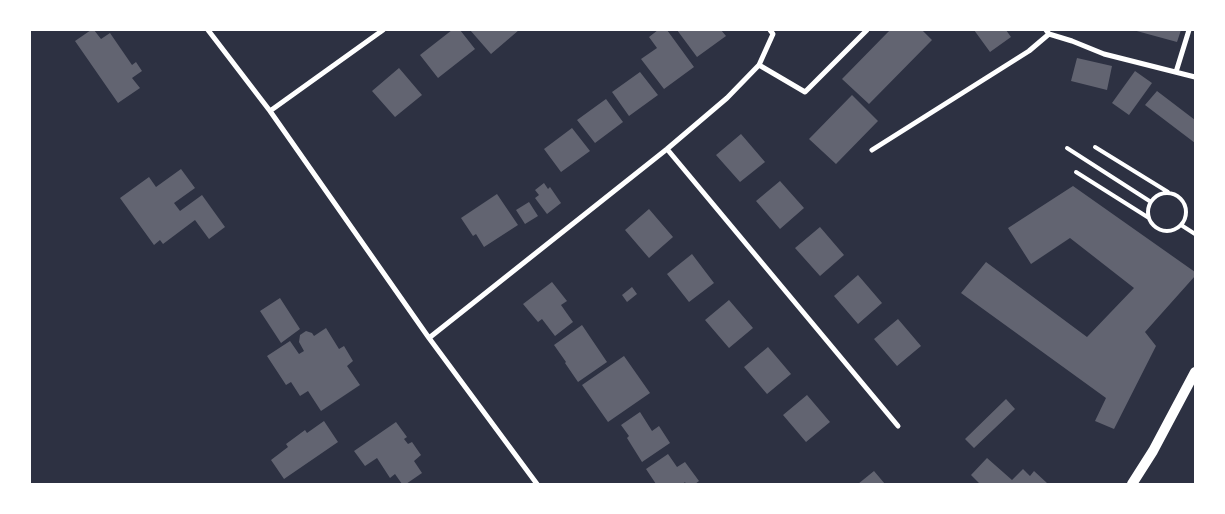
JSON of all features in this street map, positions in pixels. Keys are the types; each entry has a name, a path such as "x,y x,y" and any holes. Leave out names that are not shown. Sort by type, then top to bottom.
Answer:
{"main road":[{"path":"1132,484 1153,451 1195,372"}],"street":[{"path":"208,30 270,111 429,338 537,484"},
{"path":"270,111 383,30"},
{"path":"429,338 667,150 727,98 759,65 773,34 770,30"},
{"path":"759,65 806,92 867,30"},
{"path":"1176,72 1189,30"},
{"path":"872,150 1029,51 1048,32 1104,54 1195,77"},
{"path":"667,150 898,426"}],"lane":[{"path":"1076,172 1149,218 1156,227 1168,231 1174,230 1181,225 1186,216 1186,210 1181,198 1095,147"},
{"path":"1067,148 1151,202"},
{"path":"1149,218 1148,211 1151,202 1157,195 1170,193"},
{"path":"1181,225 1195,234"}],"building":[{"path":"91,30 94,30 101,39 110,33 132,65 136,62 142,71 132,78 140,88 118,103 75,41"},
{"path":"452,30 460,30 475,49 438,78 420,55"},
{"path":"470,30 519,30 491,54"},
{"path":"658,30 667,30 694,67 664,89 641,59 657,48 649,37"},
{"path":"677,30 721,30 726,36 697,57"},
{"path":"890,30 922,30 932,40 869,104 842,79"},
{"path":"974,30 1006,30 1011,37 990,52"},
{"path":"1133,30 1181,30 1177,42"},
{"path":"1077,58 1112,66 1107,90 1071,81"},
{"path":"399,68 422,95 395,117 372,91"},
{"path":"1135,71 1152,83 1129,115 1112,103"},
{"path":"640,72 658,95 629,116 612,92"},
{"path":"1157,91 1195,120 1195,143 1145,105"},
{"path":"852,95 878,121 836,164 809,139"},
{"path":"606,99 623,122 595,143 577,120"},
{"path":"572,128 590,151 561,172 544,149"},
{"path":"741,134 765,162 740,182 716,155"},
{"path":"181,169 195,188 174,203 180,211 202,195 225,227 209,239 195,220 163,244 160,240 154,245 120,198 149,177 156,187"},
{"path":"780,181 804,208 780,229 756,201"},
{"path":"544,183 548,189 550,187 561,203 547,214 535,198 539,195 535,190"},
{"path":"1073,186 1195,272 1195,276 1145,332 1156,346 1114,429 1095,421 1106,398 961,293 986,262 1087,337 1134,288 1070,238 1031,264 1008,228"},
{"path":"497,194 518,225 484,247 476,234 473,236 461,218"},
{"path":"529,202 538,216 525,224 516,210"},
{"path":"649,209 673,237 649,258 625,230"},
{"path":"820,227 844,255 820,276 795,248"},
{"path":"692,254 714,283 689,302 667,274"},
{"path":"858,275 882,303 858,324 834,296"},
{"path":"552,282 567,301 561,305 573,322 555,336 542,319 538,322 523,304"},
{"path":"632,287 637,294 627,302 622,295"},
{"path":"280,298 300,329 281,343 260,311"},
{"path":"729,300 753,328 729,348 705,320"},
{"path":"898,319 921,346 897,366 874,339"},
{"path":"582,325 607,362 578,382 554,345"},
{"path":"326,328 339,349 344,346 353,361 347,366 360,385 321,411 308,391 300,396 291,382 286,385 267,356 290,341 299,354 304,351 299,342 300,335 306,331 314,336"},
{"path":"768,347 791,374 767,394 744,367"},
{"path":"624,356 650,393 608,422 582,385"},
{"path":"807,395 830,422 806,442 783,415"},
{"path":"1006,399 1015,409 974,448 965,439"},
{"path":"640,412 652,431 659,426 670,443 642,462 627,438 629,436 621,425"},
{"path":"324,421 338,442 284,479 271,460 288,447 286,444 305,430 307,433"},
{"path":"396,422 407,437 404,439 408,444 412,442 421,455 414,461 422,473 406,484 402,484 395,474 390,478 377,458 365,466 354,451"},
{"path":"668,454 677,467 685,462 699,481 695,484 686,484 685,482 683,484 656,484 646,469"},
{"path":"987,458 1012,480 1023,469 1030,476 1034,471 1047,483 980,484 971,475"},
{"path":"874,471 885,484 858,484"}]}
